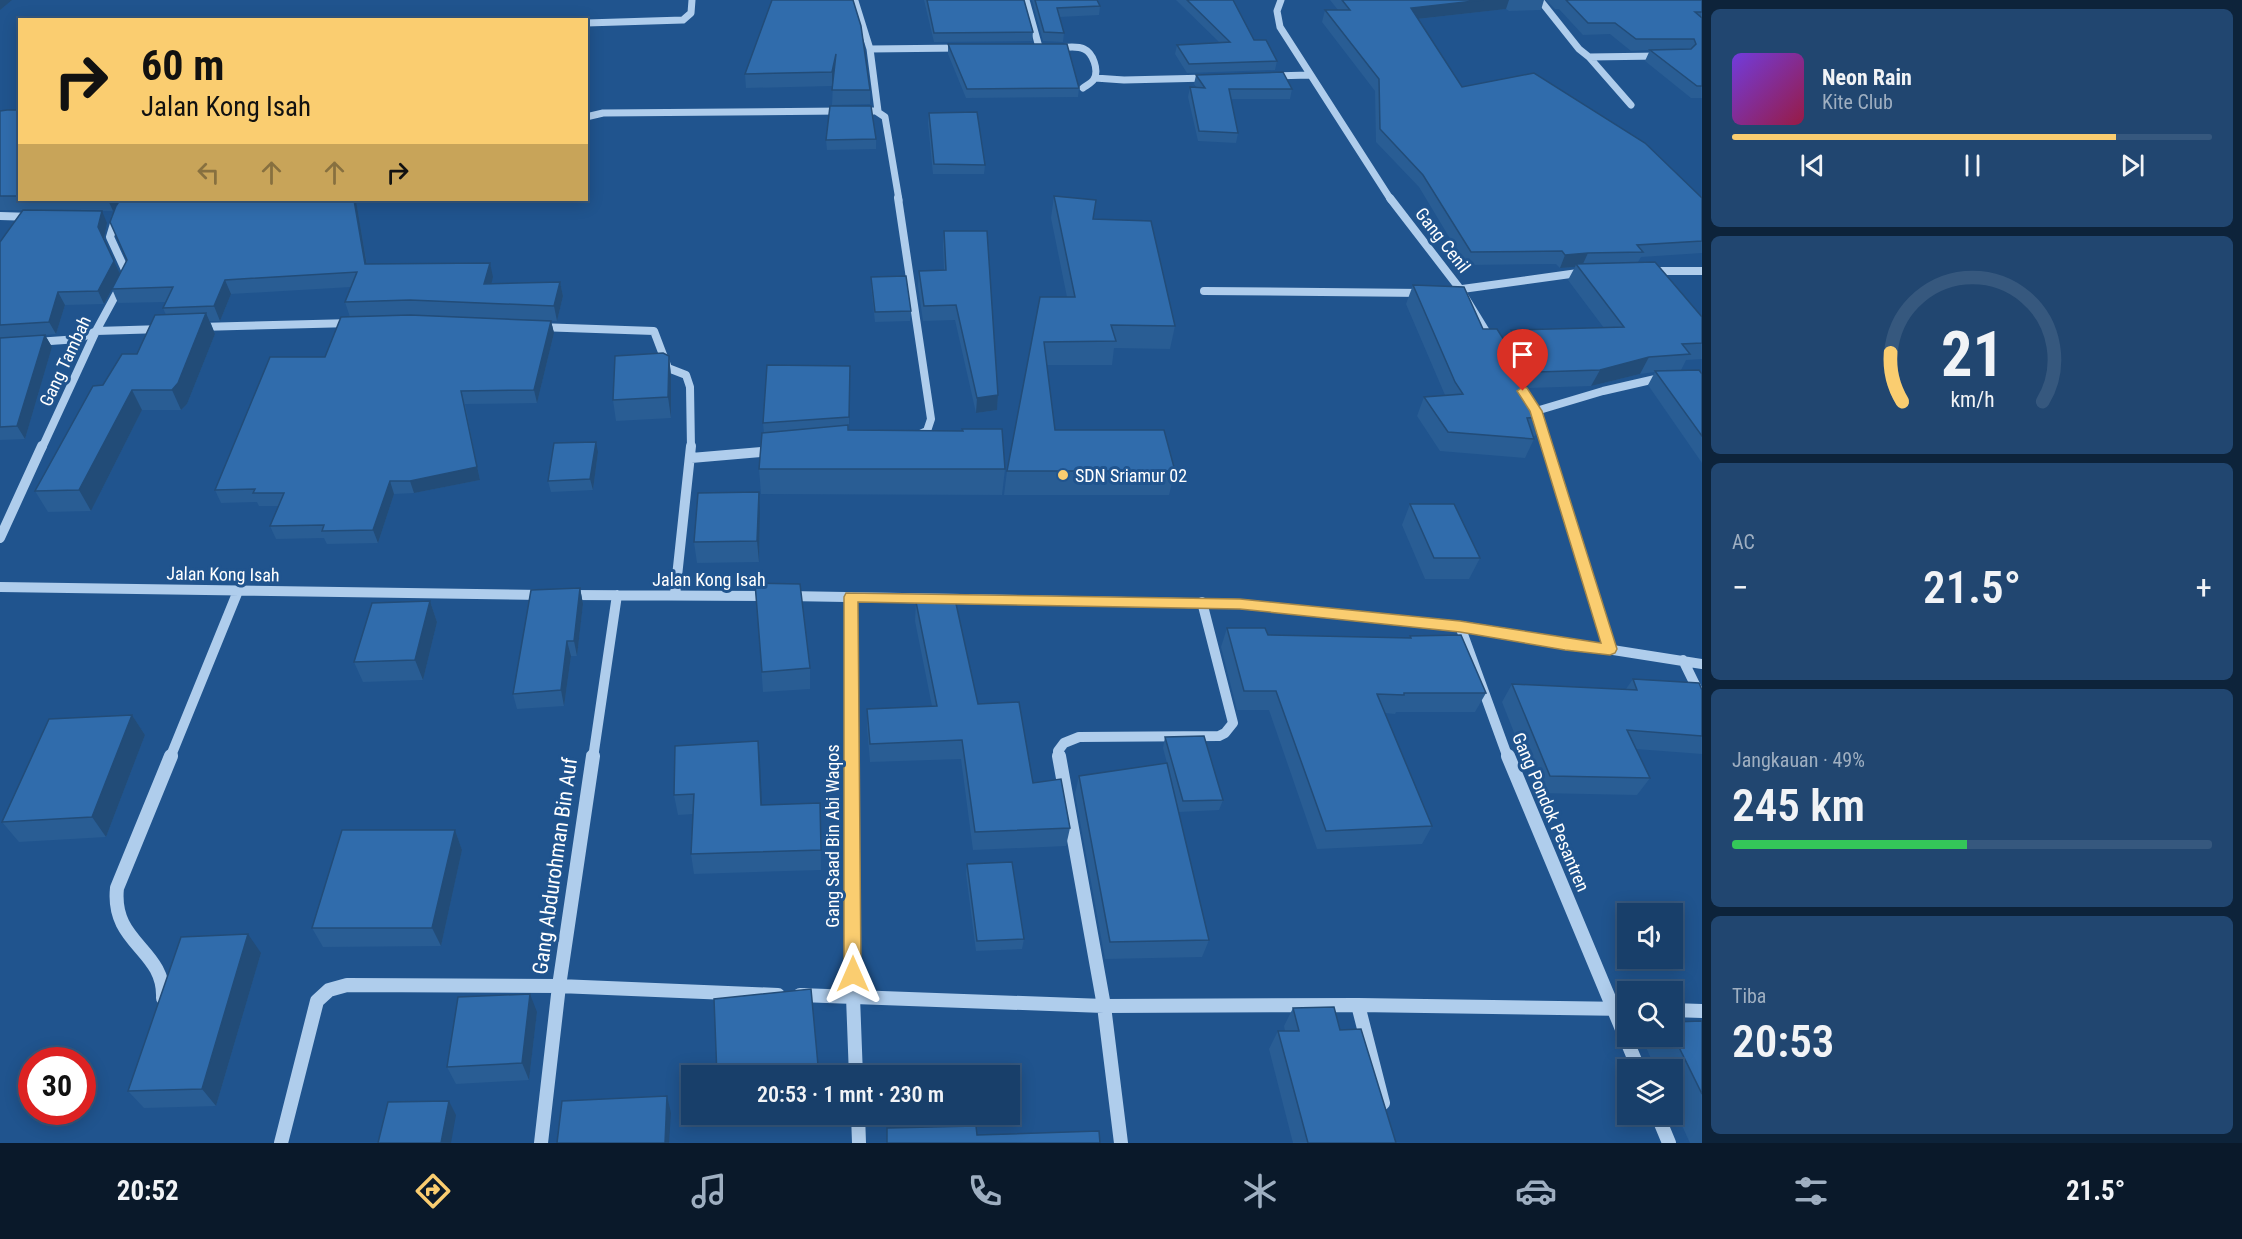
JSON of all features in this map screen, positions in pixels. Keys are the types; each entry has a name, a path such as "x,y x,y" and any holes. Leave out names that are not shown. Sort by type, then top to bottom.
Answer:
{"street":[{"path":"588,23 683,20 691,13 692,0"},
{"path":"852,0 857,5 870,49 878,111"},
{"path":"1026,0 1039,47"},
{"name":"Gang Cenil","path":"1281,0 1277,11 1280,27 1309,75 1380,184 1460,289 1498,350"},
{"path":"1540,0 1579,49 1589,57 1631,105"},
{"path":"870,49 974,48"},
{"path":"1020,48 1079,48 1088,51 1096,71 1095,78 1083,88"},
{"path":"1589,57 1663,56"},
{"path":"1264,77 1309,75"},
{"path":"1095,78 1124,80 1219,78"},
{"path":"588,117 603,113 878,111 886,116 931,419 927,431 911,438"},
{"path":"105,217 116,217 127,201"},
{"path":"0,216 46,217"},
{"name":"Gang Tambah","path":"0,538 96,331 127,274 110,237 116,217"},
{"path":"1449,290 1592,271"},
{"path":"1641,271 1702,271"},
{"path":"1204,291 1404,295 1438,291"},
{"path":"190,328 367,322"},
{"path":"528,326 654,330 668,368 686,375 690,387 691,458 675,595"},
{"path":"29,343 79,339 96,331 179,328"},
{"path":"1536,411 1603,391 1677,375"},
{"path":"1529,401 1536,411 1610,649"},
{"path":"691,458 784,450"},
{"name":"Jalan Kong Isah","path":"0,587 1202,602 1460,627 1702,664"},
{"path":"161,1011 165,988 163,982 119,918 116,902 117,888 238,591"},
{"name":"Gang Abdurohman Bin Auf","path":"541,1143 559,986 617,595"},
{"name":"Gang Saad Bin Abi Waqos","path":"851,597 853,998 856,1065"},
{"path":"1121,1143 1104,1006 1058,751 1064,743 1079,737 1218,736 1225,733 1233,723 1202,602"},
{"name":"Gang Pondok Pesantren","path":"1460,627 1498,733 1617,998"},
{"path":"1683,660 1702,699"},
{"path":"281,1143 316,1001 329,990 347,985 559,986 1104,1006 1358,1005 1617,1009"},
{"path":"1358,1005 1387,1120"},
{"path":"1683,1010 1702,1011"},
{"path":"858,1125 859,1143"},
{"path":"1662,1125 1669,1143"}],"building":[{"path":"772,0 853,0 861,26 870,90 832,90 836,54 832,72 745,74"},
{"path":"927,0 1024,0 1033,32 934,33"},
{"path":"1035,0 1097,0 1100,6 1057,8 1064,33 1044,32"},
{"path":"1187,0 1233,0 1254,40 1266,40 1277,61 1189,64 1177,45 1230,42"},
{"path":"1342,0 1483,0 1411,8 1462,87 1534,73 1645,143 1702,198 1702,241 1637,245 1643,252 1565,255 1562,251 1471,252 1423,175 1380,129 1379,79 1325,10 1350,10"},
{"path":"1566,0 1702,0 1702,12 1695,12 1702,18 1702,86 1697,86 1650,50 1691,49 1696,44 1694,39 1636,39 1615,23 1588,23"},
{"path":"948,44 1067,44 1079,88 967,89"},
{"path":"1283,72 1292,89 1229,89 1238,133 1199,131 1190,87 1205,88 1196,75"},
{"path":"830,106 871,106 876,139 826,140"},
{"path":"18,110 18,196 0,196 0,111"},
{"path":"977,112 985,165 934,164 929,113"},
{"path":"1054,196 1096,200 1093,219 1151,221 1175,326 1111,325 1116,341 1044,342 1055,430 1164,430 1175,471 1007,471 1040,297 1075,297"},
{"path":"119,201 354,201 365,264 490,263 484,284 560,282 554,306 410,300 345,302 357,272 225,280 214,306 163,308 173,287 112,289 127,260 110,222"},
{"path":"23,210 102,211 98,227 114,261 98,291 58,292 49,322 0,325 0,242"},
{"path":"944,231 987,231 998,395 977,398 956,305 924,306 919,271 946,270"},
{"path":"1655,262 1702,317 1702,343 1682,344 1690,354 1649,357 1600,370 1537,372 1511,330 1624,327 1576,264"},
{"path":"906,276 911,311 875,312 871,277"},
{"path":"1413,285 1464,287 1483,329 1497,329 1523,370 1514,370 1544,417 1527,418 1534,439 1448,432 1424,397 1463,394 1455,382"},
{"path":"206,313 178,383 172,390 132,390 79,490 35,491 93,386 103,385 122,354 137,354 155,315"},
{"path":"410,315 551,321 534,390 461,391 477,467 410,481 390,481 373,530 322,531 324,525 270,526 284,493 253,493 255,489 215,490 270,357 325,357 341,317"},
{"path":"45,335 17,426 0,427 0,338"},
{"path":"663,353 669,356 668,397 613,400 615,356"},
{"path":"767,365 850,366 849,417 763,423"},
{"path":"1699,370 1702,374 1702,436 1655,371"},
{"path":"848,425 848,430 1002,429 1005,469 759,469 762,433"},
{"path":"596,442 590,479 548,481 554,443"},
{"path":"759,492 757,541 694,542 698,493"},
{"path":"1410,504 1454,504 1480,558 1434,558"},
{"path":"755,583 800,584 810,668 762,672"},
{"path":"580,588 574,641 567,641 561,690 513,694 531,590"},
{"path":"955,599 978,704 1019,702 1033,783 1061,779 1070,828 975,832 962,740 870,744 867,709 937,706 916,602"},
{"path":"430,601 415,660 354,662 372,603"},
{"path":"1227,628 1265,628 1268,635 1411,638 1410,636 1461,635 1486,693 1377,694 1432,826 1326,831 1276,691 1244,691"},
{"path":"1633,679 1699,683 1702,690 1702,736 1627,730 1650,778 1550,776 1512,684 1637,690"},
{"path":"132,715 92,817 2,822 49,719"},
{"path":"1204,736 1223,800 1183,801 1165,737"},
{"path":"758,741 761,805 820,803 821,850 691,854 694,794 674,795 675,746"},
{"path":"1167,763 1209,940 1110,942 1079,776"},
{"path":"342,830 455,830 432,928 312,928"},
{"path":"1012,862 1024,939 977,941 967,864"},
{"path":"248,934 202,1089 128,1091 181,937"},
{"path":"811,989 818,1065 717,1065 714,999"},
{"path":"530,994 522,1063 447,1067 458,997"},
{"path":"1334,1007 1340,1030 1361,1029 1396,1143 1308,1143 1278,1031 1299,1031 1293,1008"},
{"path":"1702,1021 1702,1094 1679,1047 1683,1047 1683,1022"},
{"path":"667,1096 665,1143 557,1143 562,1101"},
{"path":"449,1101 441,1143 378,1143 388,1102"},
{"path":"976,1126 977,1135 1099,1131 1100,1143 887,1143 887,1128"}],"place":[{"name":"SDN Sriamur 02","path":"1063,475"}],"route":[{"path":"853,974 851,597 1240,604 1460,627 1610,649 1536,411 1523,391"}]}
